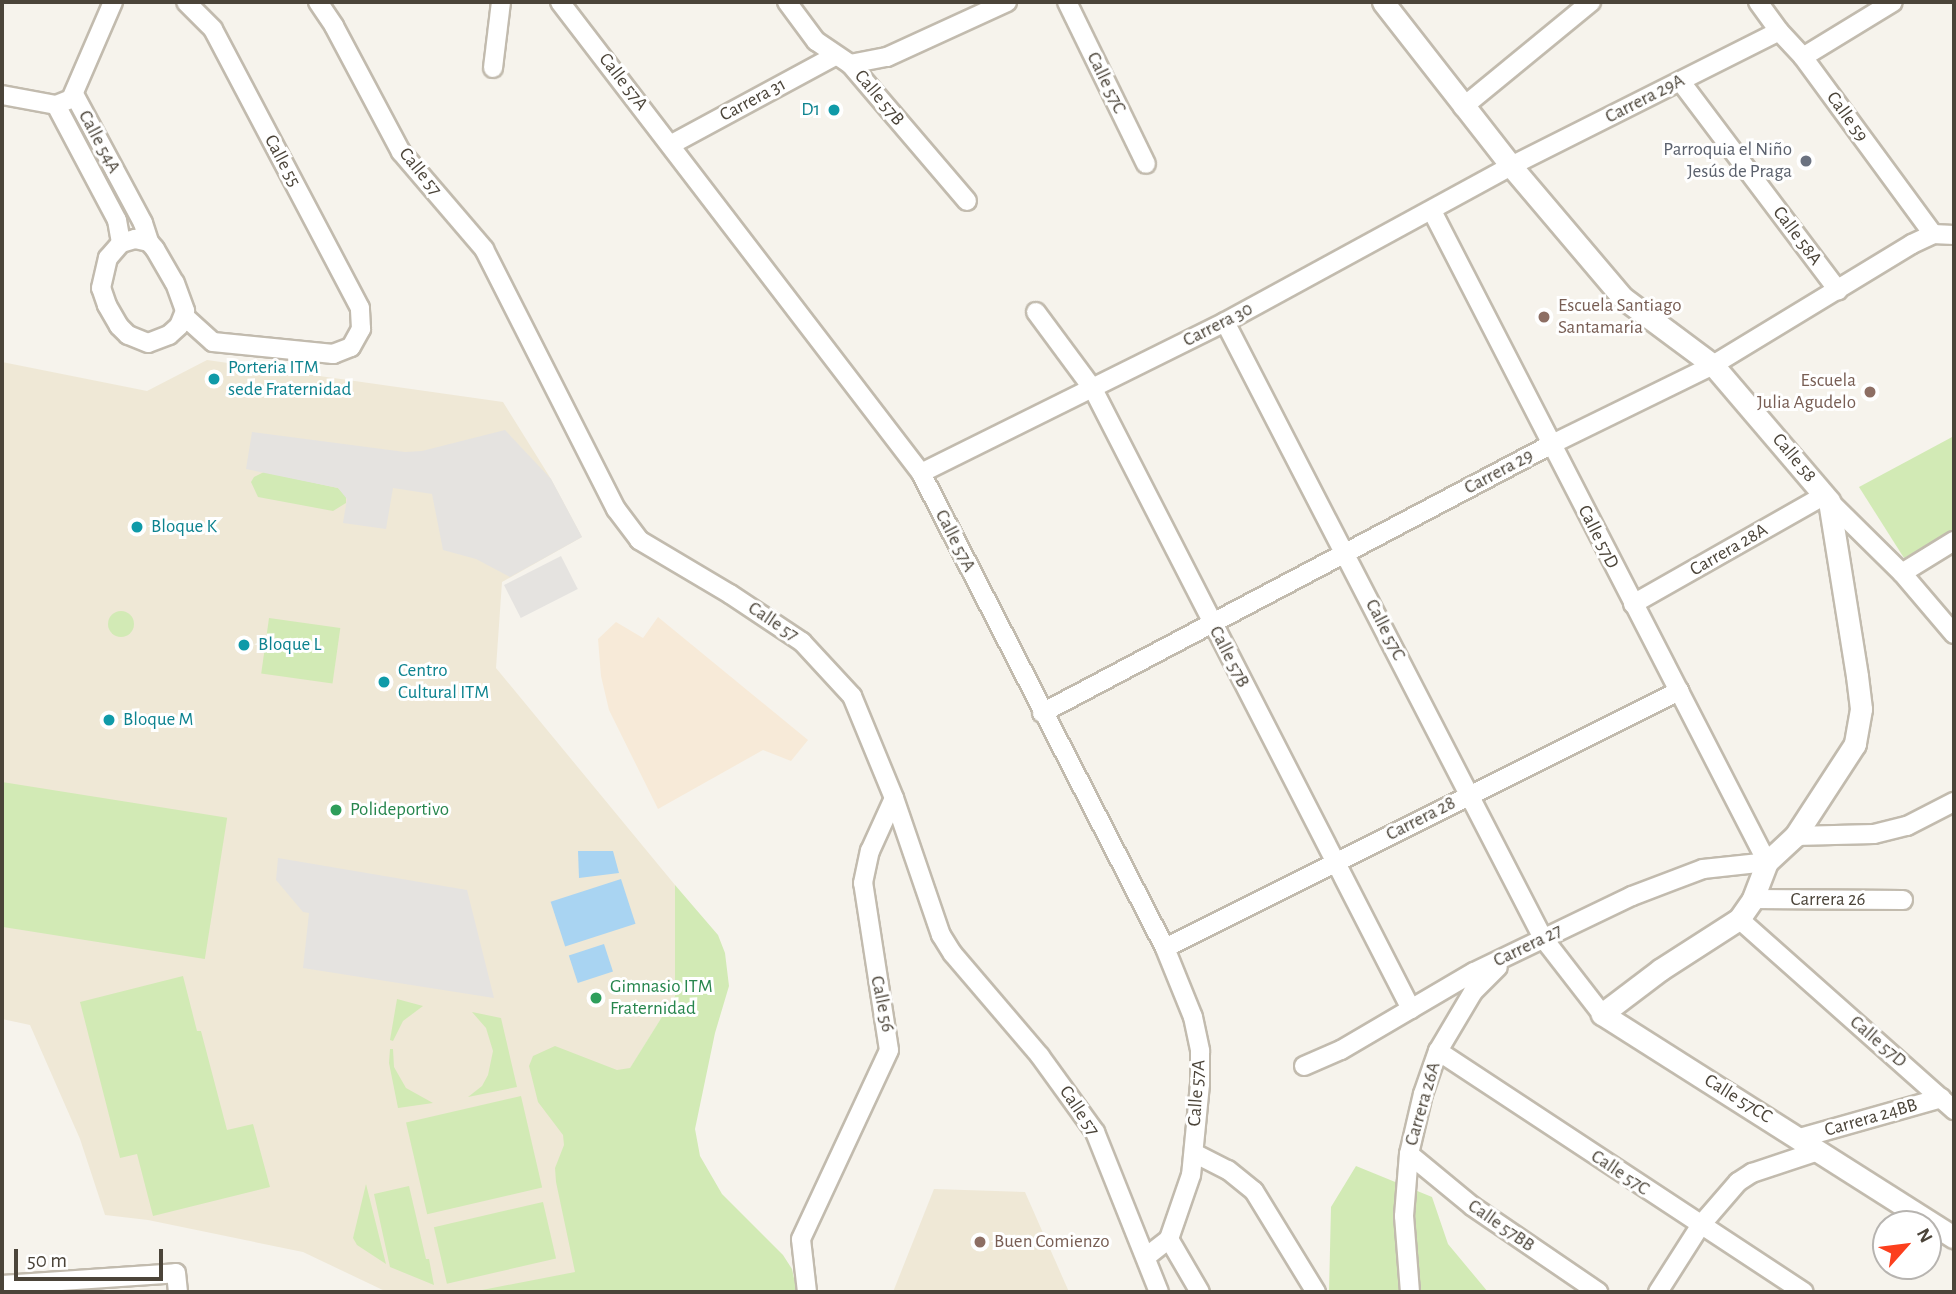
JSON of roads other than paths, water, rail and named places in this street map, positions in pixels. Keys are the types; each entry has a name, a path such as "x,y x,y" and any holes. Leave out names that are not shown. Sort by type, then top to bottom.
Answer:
{"street":[{"name":"Calle 54A","path":"113,2 75,96 143,223 149,242"},
{"name":"Calle 55","path":"184,316 213,342 333,354 351,347 361,329 360,308 213,29 186,2"},
{"name":"Calle 57","path":"318,2 334,26 401,152 484,249 617,509 639,540 730,593 802,642 852,696 894,798 941,934 953,954 1040,1056 1095,1132 1158,1292"},
{"path":"493,68 501,2"},
{"name":"Calle 57A","path":"560,2 672,144 921,473 1165,948 1193,1017 1200,1051 1191,1175 1170,1239"},
{"name":"Calle 57B","path":"787,2 816,41 842,60 967,201"},
{"name":"Carrera 31","path":"672,144 842,60 887,57 1007,2"},
{"name":"Calle 57C","path":"1067,2 1146,164"},
{"name":"Calle 58","path":"1383,2 1463,107 1623,298 1713,365 1827,498 1861,709 1855,744 1796,836 1767,862"},
{"path":"1463,107 1591,2"},
{"name":"Calle 59","path":"1758,2 1779,31 1803,57 1933,234"},
{"path":"1803,57 1893,2"},
{"name":"Carrera 29A","path":"1511,166 1779,31"},
{"name":"Calle 58A","path":"1681,82 1838,290"},
{"path":"2,94 56,104 67,102 75,96"},
{"name":"Calle 54A","path":"56,104 117,220 121,243"},
{"name":"Carrera 30","path":"921,473 1225,322 1511,166"},
{"name":"Calle 57D","path":"1432,211 1550,445 1767,862"},
{"path":"1933,234 1954,235"},
{"name":"Carrera 29","path":"1042,713 1550,445 1713,365 1933,234"},
{"path":"135,239 149,242 175,283 185,311 169,335 148,342 128,335 119,326 107,305 102,288 108,258 121,243 135,239"},
{"name":"Calle 57B","path":"1036,312 1093,389 1411,1009"},
{"name":"Calle 57C","path":"1225,322 1543,938"},
{"path":"1827,498 1902,573 1954,634"},
{"name":"Carrera 28A","path":"1633,604 1827,498"},
{"path":"1902,573 1954,541"},
{"name":"Carrera 28","path":"1165,948 1679,691"},
{"name":"Calle 56","path":"807,1292 801,1239 889,1050 863,883 870,850 894,798"},
{"path":"1796,836 1874,834 1907,826 1954,802"},
{"path":"1602,1014 1660,970 1739,919 1753,899 1767,862"},
{"name":"Carrera 27","path":"1304,1066 1341,1050 1474,972 1524,950 1632,895 1703,869 1767,862"},
{"name":"Carrera 26","path":"1753,899 1903,900"},
{"name":"Calle 57D","path":"1739,919 1948,1104"},
{"name":"Calle 57CC","path":"1543,938 1602,1014 1954,1237"},
{"name":"Carrera 26A","path":"1410,1292 1404,1216 1409,1154 1423,1094 1438,1051 1473,992 1493,970 1524,950"},
{"name":"Calle 57C","path":"1438,1051 1804,1292"},
{"name":"Carrera 24BB","path":"1800,1138 1948,1104"},
{"name":"Carrera 24BB","path":"1658,1292 1700,1226 1738,1182 1752,1173 1818,1151"},
{"name":"Calle 57A","path":"1194,1153 1228,1170 1254,1191 1316,1292"},
{"name":"Calle 57BB","path":"1409,1154 1472,1206 1598,1292"},
{"path":"1146,1257 1170,1239 1199,1292"},
{"path":"2,1285 31,1288 176,1273 178,1292"}],"water":[{"path":"578,851 613,851 619,873 579,878"},
{"path":"621,879 636,924 565,947 551,902"},
{"path":"604,944 613,972 578,983 569,955"}],"place":[{"name":"D1","path":"834,110"},
{"name":"Parroquia el Niño Jesús de Praga","path":"1806,161"},
{"name":"Escuela Santiago Santamaria","path":"1544,317"},
{"name":"Porteria ITM sede Fraternidad","path":"214,379"},
{"name":"Escuela Julia Agudelo","path":"1870,392"},
{"name":"Bloque K","path":"137,527"},
{"name":"Bloque L","path":"244,645"},
{"name":"Centro Cultural ITM","path":"384,682"},
{"name":"Bloque M","path":"109,720"},
{"name":"Polideportivo","path":"336,810"},
{"name":"Gimnasio ITM Fraternidad","path":"596,998"},
{"name":"Buen Comienzo","path":"980,1242"}]}
